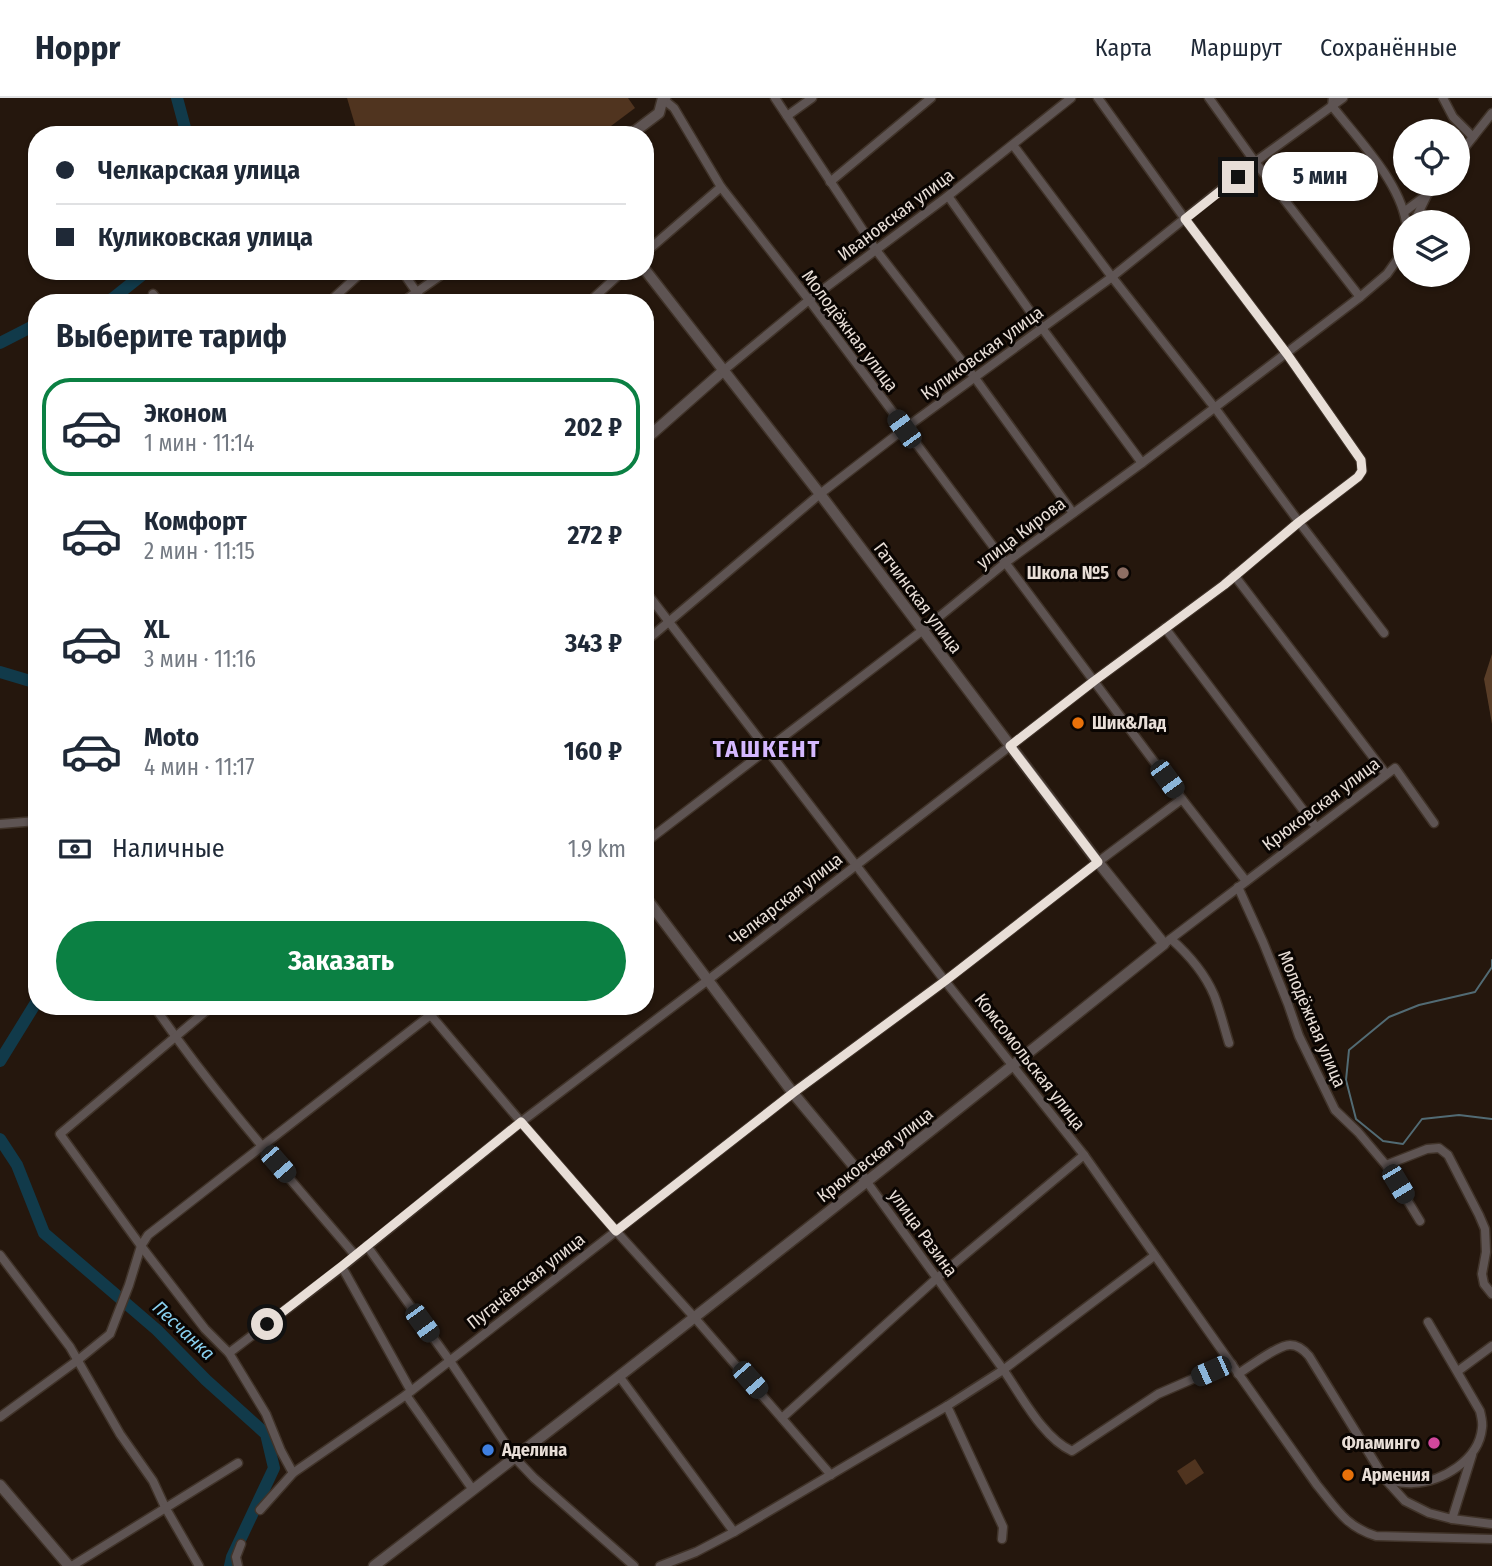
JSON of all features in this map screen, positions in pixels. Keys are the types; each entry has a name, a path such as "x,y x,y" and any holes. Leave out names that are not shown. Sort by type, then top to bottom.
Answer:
{"street":[{"path":"775,98 876,250 975,378 1073,513"},
{"path":"787,116 812,98"},
{"path":"830,182 931,98"},
{"name":"Ивановская улица","path":"654,432 809,300 948,196 1070,98"},
{"path":"1098,98 1287,354"},
{"path":"1209,98 1360,297"},
{"name":"Куликовская улица","path":"654,634 820,494 1111,277 1333,102 1343,98"},
{"path":"1443,98 1453,117 1473,137"},
{"path":"642,126 659,113 664,99"},
{"name":"Молодёжная улица","path":"664,99 674,108 721,187 1246,881"},
{"path":"1333,102 1390,179 1403,210"},
{"path":"1470,141 1492,113"},
{"path":"1013,145 1384,633"},
{"path":"654,244 721,187"},
{"path":"948,196 1142,463"},
{"path":"1407,210 1426,196"},
{"name":"улица Кирова","path":"654,836 923,630 1005,563 1287,354 1360,297 1387,274 1393,265"},
{"path":"338,294 353,280"},
{"path":"408,280 416,292"},
{"path":"413,294 434,280"},
{"path":"598,294 613,280"},
{"name":"Гатчинская улица","path":"653,280 820,494 1098,862 1168,941 1194,964 1214,995 1229,1043"},
{"name":"Челкарская улица","path":"229,1353 521,1122 1094,681 1224,585 1358,477 1362,471 1361,460 1287,354"},
{"path":"1234,575 1386,774"},
{"name":"Комсомольская улица","path":"654,602 945,981 1084,1155 1342,1517 1354,1527 1376,1536 1492,1538"},
{"path":"1165,628 1316,827"},
{"name":"Крюковская улица","path":"374,1566 867,1182 1168,941 1386,774 1395,768 1434,823"},
{"name":"Пугачёвская улица","path":"260,1510 293,1473 409,1393 793,1093 945,981 1182,799"},
{"path":"0,824 28,822"},
{"name":"Молодёжная улица","path":"1238,887 1289,1004 1299,1036 1335,1110 1386,1165 1420,1221"},
{"name":"улица Разина","path":"654,909 793,1093 867,1182 1045,1430 1061,1447 1072,1451 1158,1394 1232,1364"},
{"path":"160,1015 262,1146 355,1255"},
{"path":"201,1015 60,1134 205,1329 229,1353 266,1414 293,1473"},
{"path":"0,1417 110,1334 130,1285 141,1246 148,1235 431,1015 521,1122 831,1475"},
{"path":"1386,1165 1427,1149 1439,1148 1448,1155 1485,1229 1486,1252 1482,1274 1484,1284 1492,1294"},
{"path":"782,1418 937,1278 1084,1155"},
{"path":"367,1245 516,1458 534,1478 634,1566"},
{"path":"0,1255 70,1347 120,1434 153,1481 199,1566"},
{"path":"660,1566 696,1552 734,1532 947,1406 1003,1370 1154,1256"},
{"path":"342,1266 409,1393 472,1490"},
{"path":"1428,1322 1480,1411 1483,1426 1452,1519"},
{"path":"1238,1374 1281,1347 1290,1345 1301,1348 1309,1356 1385,1479 1405,1502 1429,1513 1452,1519 1492,1524"},
{"path":"1458,1371 1492,1346"},
{"path":"619,1376 734,1532"},
{"path":"947,1406 1003,1527 1002,1539"},
{"path":"1385,1479 1411,1483 1427,1482 1446,1475 1473,1452"},
{"path":"0,1485 71,1566 237,1463"},
{"path":"238,1566 236,1557 241,1544"}],"shaded area":[{"path":"347,98 628,98 635,108 611,126 355,126"},
{"path":"1492,654 1492,724 1484,679"},
{"path":"1195,1459 1204,1473 1186,1485 1177,1471"}],"waterway":[{"name":"Песчанка","path":"177,98 185,126"},
{"name":"Песчанка","path":"118,294 136,280"},
{"name":"Песчанка","path":"0,343 28,329"},
{"name":"Песчанка","path":"0,672 28,680"},
{"path":"1492,960 1492,967 1475,992 1419,1005 1389,1017 1349,1050 1346,1080 1356,1119 1383,1141 1403,1144 1422,1119 1459,1115 1492,1119"},
{"name":"Песчанка","path":"0,1061 28,1015"},
{"name":"Песчанка","path":"0,1139 17,1165 44,1233 157,1330 206,1380 266,1434 274,1468 230,1566"}],"place":[{"name":"Школа №5","path":"1123,573"},
{"name":"Шик&Лад","path":"1078,723"},
{"name":"Фламинго","path":"1434,1443"},
{"name":"Аделина","path":"488,1450"},
{"name":"Армения","path":"1348,1475"}],"district":[{"name":"ТАШКЕНТ","path":"767,749"}],"route":[{"path":"267,1324 521,1122 616,1231 1098,862 1010,746 1224,585 1362,471 1361,460 1287,354 1185,219 1238,177"}]}
